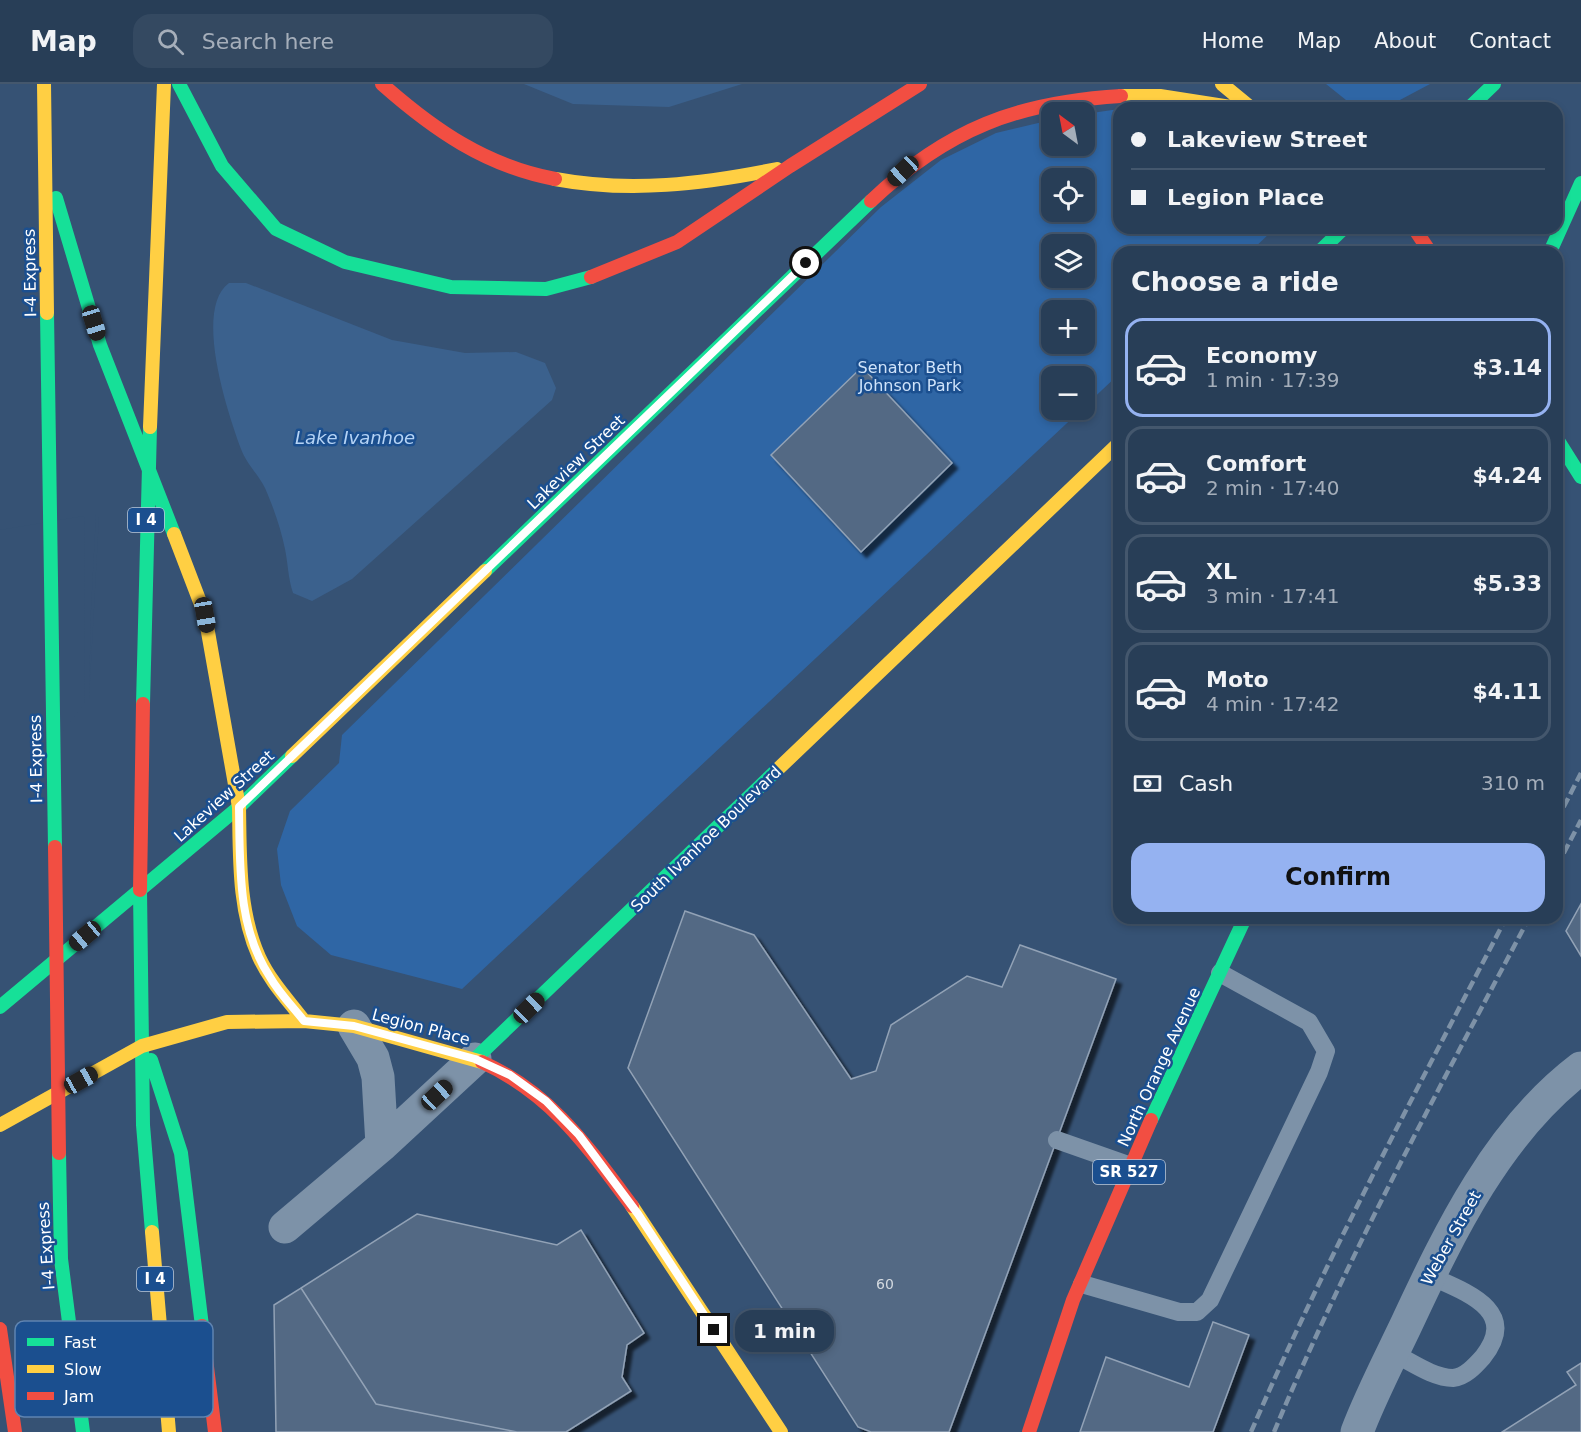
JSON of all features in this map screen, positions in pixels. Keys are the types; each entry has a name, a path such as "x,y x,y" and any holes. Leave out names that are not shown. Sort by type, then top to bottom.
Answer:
{"main road":[{"name":"I-4 Express","path":"44,84 61,1258 69,1321"},
{"name":"I 4","path":"160,1321 143,1125 140,1029 145,566 164,84"},
{"path":"179,84 222,166 276,230 345,262 451,287 546,289 606,273 677,242 790,166 920,84"},
{"path":"382,84 419,117 478,154 544,178 602,187 663,188 692,185 790,166"},
{"path":"1222,84 1244,102"},
{"path":"1475,102 1489,88 1503,84"},
{"name":"Lakeview Street","path":"0,1007 239,807 903,171 932,150 970,128 1017,108 1097,87 1169,87 1221,102"},
{"path":"29,108 100,345 205,615 239,807 240,875 249,930 269,976 304,1021"},
{"path":"1563,223 1581,183"},
{"path":"1325,246 1338,234"},
{"path":"1563,448 1581,477"},
{"name":"South Ivanhoe Boulevard","path":"475,1059 1113,449"},
{"name":"North Orange Avenue","path":"1029,1432 1042,1385 1131,1166 1242,924"},
{"name":"Legion Place","path":"0,1125 142,1046 227,1022 304,1021 354,1026 475,1059 519,1081 546,1101 579,1135 638,1214 781,1432"},
{"path":"140,1029 181,1152 202,1321"},
{"path":"0,1329 15,1432"},
{"path":"213,1415 215,1432"},
{"name":"I-4 Express","path":"81,1417 83,1432"},
{"name":"I 4","path":"168,1417 169,1432"}],"street":[{"path":"354,1026 373,1058 378,1077 382,1144"},
{"name":"South Ivanhoe Boulevard","path":"285,1227 382,1144 475,1059"},
{"name":"Weber Street","path":"1357,1432 1430,1276 1478,1188 1509,1140 1538,1105 1581,1068"}],"lane":[{"path":"1082,1284 1179,1312 1197,1312 1210,1299 1319,1072 1326,1051 1309,1022 1220,973"},
{"path":"1057,1140 1131,1166"},
{"path":"1393,1353 1436,1374 1454,1378 1470,1372 1493,1342 1496,1328 1491,1315 1479,1299 1430,1276"}],"green space":[{"path":"1326,84 1430,84 1398,101 1348,102"},
{"name":"Senator Beth Johnson Park","path":"1113,110 1113,234 1269,234 1256,246 1113,246 1113,380 1095,397 1095,366 1041,366 1041,420 1070,420 462,989 331,955 297,926 281,885 277,849 290,811 339,763 342,735 881,207 941,160 996,133 1041,122 1041,156 1095,156 1095,113"}],"water":[{"path":"524,84 742,84 669,107 573,104"},
{"name":"Lake Ivanhoe","path":"229,283 246,283 392,340 465,353 516,352 545,363 556,388 552,400 352,579 312,601 293,593 285,549 276,518 265,488 241,449 222,388 214,338 214,315 219,296"}],"pier":[{"path":"96,514 99,517 89,699 91,610"},
{"path":"84,516 85,703 28,776 0,802 0,530"}],"building":[{"path":"862,367 952,463 861,552 771,455"},
{"path":"1581,904 1581,956 1566,931"},
{"path":"685,911 754,935 851,1079 876,1071 891,1025 967,976 1002,987 1020,945 1116,979 949,1432 871,1432 858,1427 628,1068"},
{"path":"417,1214 557,1245 581,1230 644,1333 627,1345 622,1377 631,1391 566,1432 517,1432 376,1404 301,1288"},
{"path":"301,1288 376,1404 517,1432 276,1432 274,1305"},
{"path":"1213,1322 1249,1335 1213,1432 1080,1432 1106,1357 1189,1387"},
{"path":"1581,1363 1581,1432 1502,1432 1576,1385 1567,1372"}],"railway":[{"path":"1563,808 1581,773"},
{"path":"1563,854 1581,820"},
{"path":"1251,1432 1342,1237 1503,924"},
{"path":"1274,1432 1364,1236 1526,924"}],"traffic: fast":[{"path":"179,84 222,166 276,229 345,262 451,287 546,289 591,277"},
{"path":"1475,102 1494,84"},
{"path":"1563,223 1581,183"},
{"path":"56,198 100,345 174,534"},
{"path":"485,571 871,201"},
{"path":"1325,246 1338,234"},
{"path":"1553,246 1558,234"},
{"path":"47,313 55,847"},
{"path":"143,704 150,427"},
{"path":"1563,448 1581,477"},
{"path":"0,1007 239,807 292,756"},
{"path":"475,1059 778,769"},
{"path":"140,890 143,1125 152,1232"},
{"path":"1151,1120 1242,924"},
{"path":"151,1060 181,1153 201,1321"},
{"path":"59,1153 61,1259 69,1321"},
{"path":"81,1417 83,1432"}],"traffic: slow":[{"path":"44,84 47,313"},
{"path":"150,427 164,84"},
{"path":"1222,84 1244,102"},
{"path":"1121,96 1160,96 1198,102"},
{"path":"555,179 611,185 666,185 722,179 777,169"},
{"path":"778,769 1113,449"},
{"path":"174,534 205,615 239,807"},
{"path":"292,756 485,571"},
{"path":"239,807 242,883 252,939 268,974 304,1021"},
{"path":"0,1125 142,1046 227,1022 304,1021 354,1026 482,1062"},
{"path":"632,1206 781,1432"},
{"path":"152,1232 160,1321"},
{"path":"168,1417 169,1432"}],"traffic: jam":[{"path":"382,84 421,116 462,144 506,165 555,179"},
{"path":"591,277 677,242 790,166 920,84"},
{"path":"871,201 899,176 928,155 986,124 1049,105 1121,96"},
{"path":"1418,234 1426,246"},
{"path":"140,890 143,704"},
{"path":"55,847 59,1153"},
{"path":"482,1062 507,1075 548,1106 583,1143 632,1206"},
{"path":"1029,1432 1073,1300 1151,1120"},
{"path":"0,1329 15,1432"},
{"path":"213,1416 215,1432"}],"route":[{"path":"714,1330 638,1214 579,1135 546,1101 510,1075 475,1059 354,1026 304,1021 269,976 249,930 240,875 239,807 806,263"}]}
